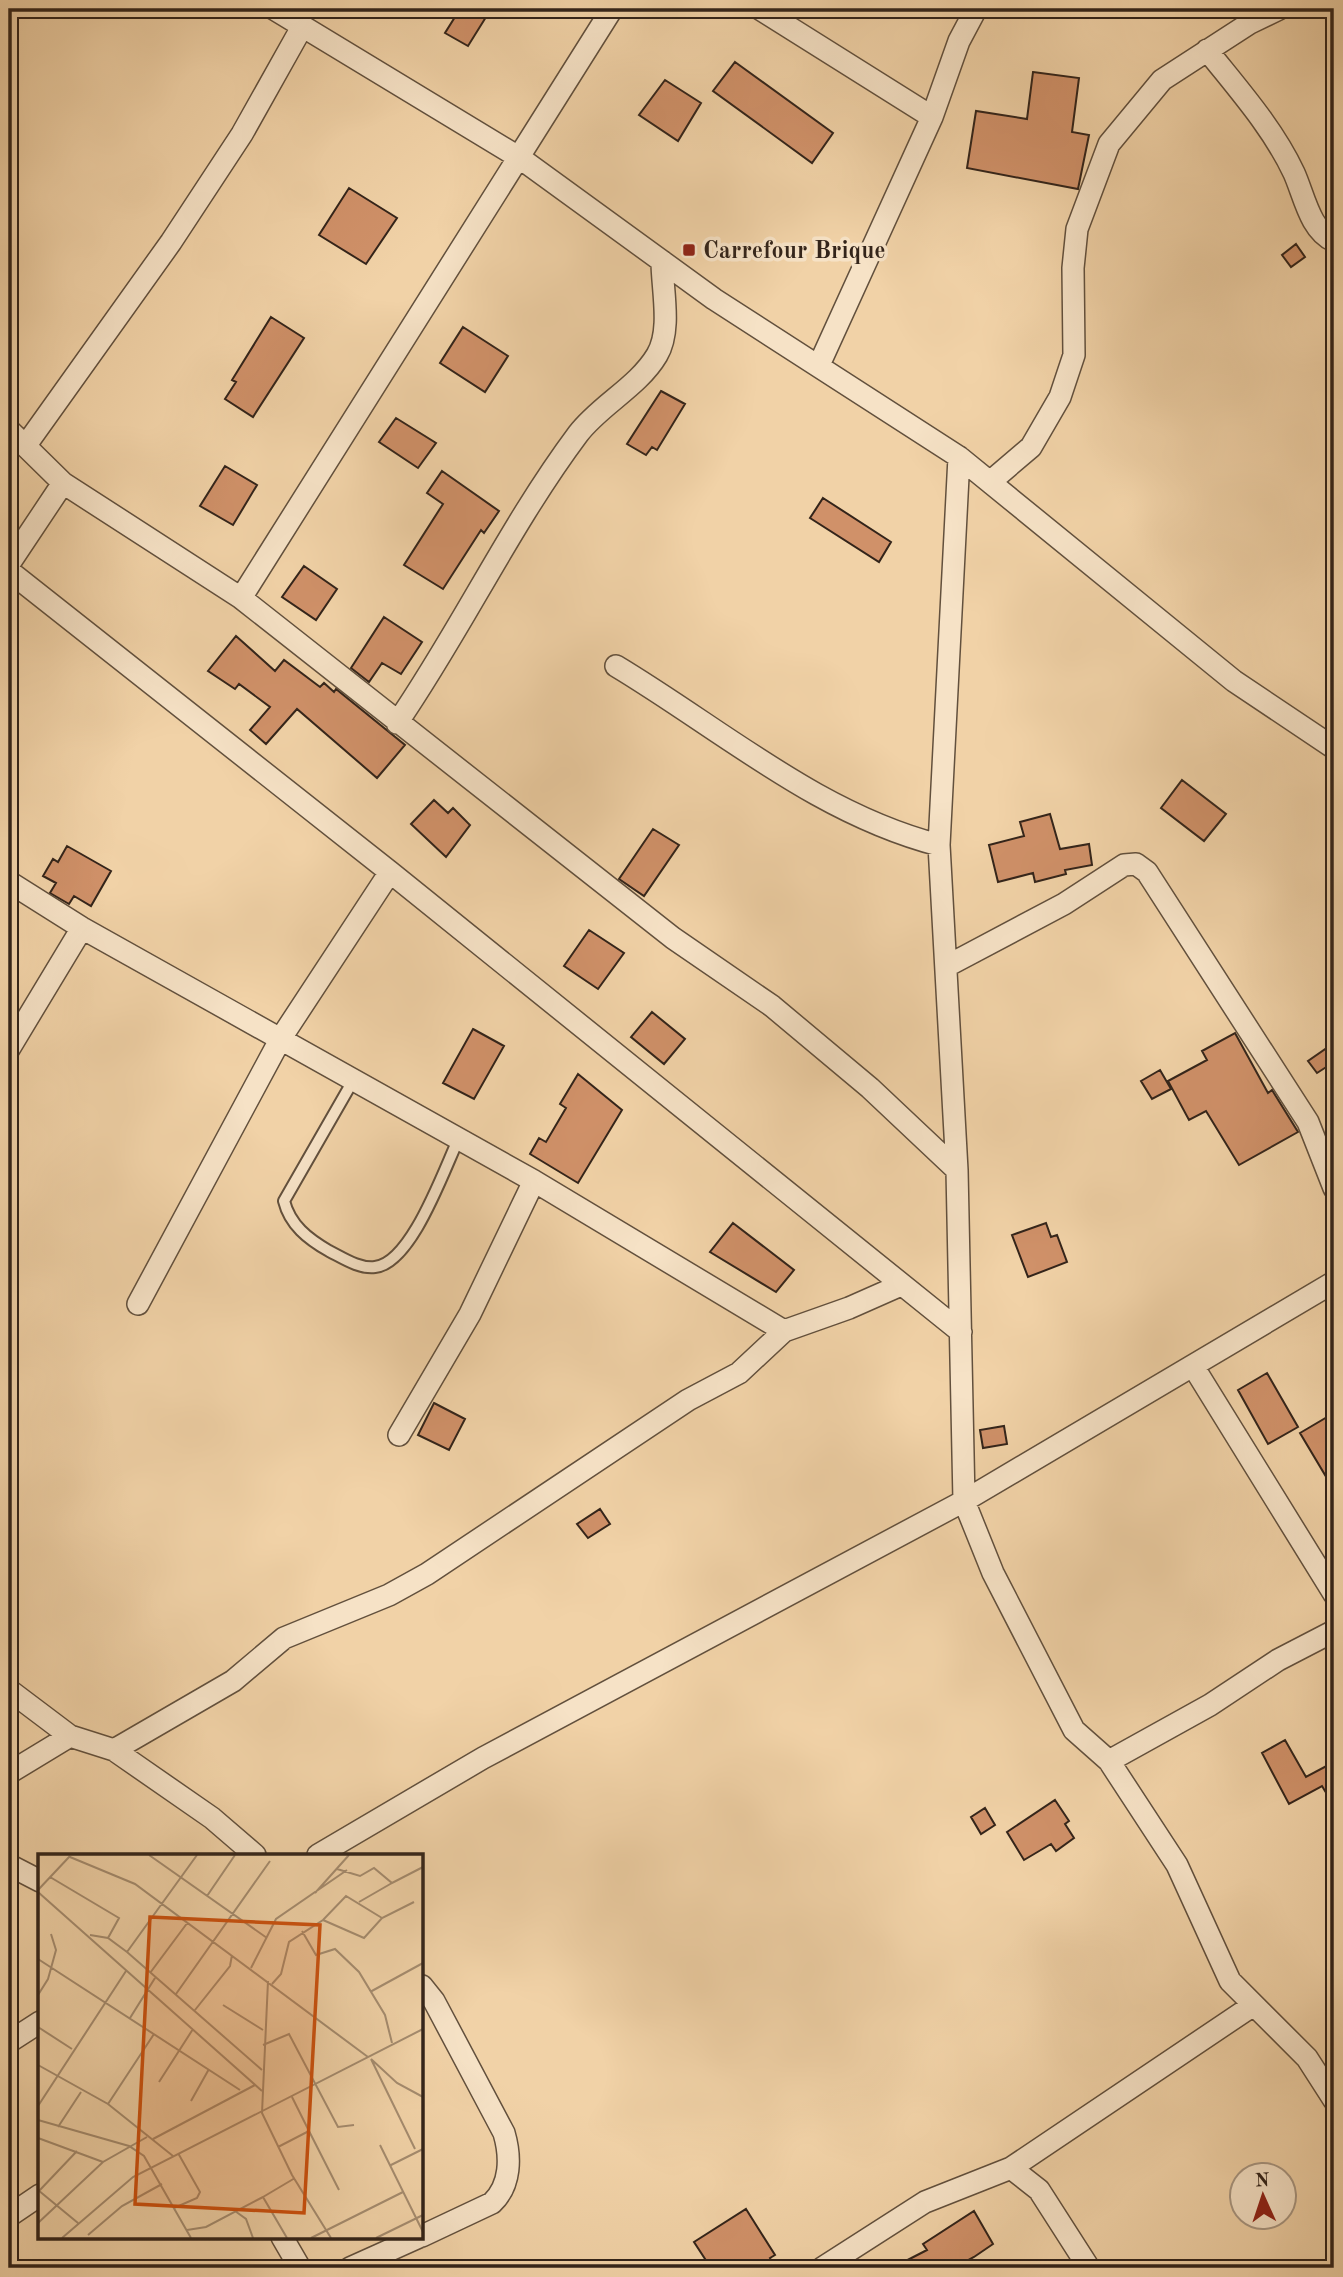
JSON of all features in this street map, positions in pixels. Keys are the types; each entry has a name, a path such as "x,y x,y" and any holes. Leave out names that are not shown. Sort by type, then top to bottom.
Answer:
{"street":[{"path":"274,9 520,158 714,299 959,457 1234,681 1334,748"},
{"path":"241,598 612,9"},
{"path":"760,9 932,117"},
{"path":"819,365 932,117 959,41 976,9"},
{"path":"990,482 1031,447 1060,397 1074,355 1073,268 1077,229 1108,144 1161,80 1250,23 1279,9"},
{"path":"26,445 171,242 242,134 302,27"},
{"path":"1207,50 1259,114 1293,172 1315,225 1327,238 1334,241"},
{"path":"397,723 434,670 525,514 580,432 656,356 665,331 662,261"},
{"path":"9,430 64,483 241,598 673,938 772,1006 870,1088 957,1170"},
{"path":"959,457 939,845 957,1170 964,1502 993,1573 1074,1730 1109,1761 1177,1866 1230,1980 1252,2006 1275,2023 1307,2058 1334,2100"},
{"path":"9,564 64,483"},
{"path":"9,571 390,872 961,1332"},
{"path":"616,666 792,780 913,838 939,845"},
{"path":"947,965 1064,904 1116,869 1136,864 1147,872 1308,1122 1334,1188"},
{"path":"138,1304 281,1038 390,872"},
{"path":"9,882 82,928 534,1181 784,1331"},
{"path":"9,1049 82,928"},
{"path":"398,1436 471,1314 534,1181"},
{"path":"322,1854 483,1758 964,1502 1334,1282"},
{"path":"114,1750 233,1681 284,1638 389,1595 427,1574 688,1400 739,1374 784,1331 849,1308 901,1285"},
{"path":"1193,1366 1334,1594"},
{"path":"1109,1761 1210,1705 1278,1660 1334,1631"},
{"path":"9,1690 70,1736 114,1750 212,1818 254,1854"},
{"path":"9,1773 70,1736"},
{"path":"9,1865 38,1880"},
{"path":"424,1988 434,2001 504,2133 509,2149 506,2184 501,2195 492,2203 424,2235"},
{"path":"821,2268 925,2202 1011,2168 1252,2006"},
{"path":"9,2042 38,2023"},
{"path":"1011,2168 1039,2190 1089,2268"},
{"path":"9,2217 38,2196"},
{"path":"283,2238 300,2268"},
{"path":"350,2268 417,2238"}],"lane":[{"path":"354,1079 284,1201 288,1218 312,1242 352,1263 374,1267 386,1263 415,1232 459,1138"}],"building":[{"path":"460,9 491,9 468,46 445,33"},
{"path":"735,62 833,133 812,163 713,91"},
{"path":"1033,72 1079,78 1072,132 1089,135 1078,189 967,168 976,111 1027,119"},
{"path":"665,80 701,103 678,141 639,115"},
{"path":"349,188 397,218 366,264 319,235"},
{"path":"1296,244 1305,257 1291,267 1282,255"},
{"path":"271,317 304,338 253,417 225,399 236,382 232,380"},
{"path":"463,327 508,356 485,392 440,363"},
{"path":"661,391 685,404 657,450 652,447 646,455 627,444"},
{"path":"396,418 436,443 418,468 379,442"},
{"path":"225,466 257,485 233,525 200,506"},
{"path":"442,471 499,511 484,533 481,530 443,589 404,565 443,504 427,493"},
{"path":"823,498 891,542 879,562 810,518"},
{"path":"304,566 337,589 316,620 282,597"},
{"path":"384,617 422,642 401,674 382,663 369,682 351,668"},
{"path":"236,636 275,671 284,660 320,687 324,683 334,692 336,689 405,745 377,778 297,709 266,744 250,730 270,707 239,684 235,689 208,671"},
{"path":"1182,780 1226,814 1204,841 1161,808"},
{"path":"434,800 448,813 453,808 470,825 446,857 411,824"},
{"path":"1050,814 1060,849 1089,844 1092,865 1065,870 1066,874 1035,882 1033,873 998,882 989,845 1024,836 1020,822"},
{"path":"653,829 679,845 644,896 619,879"},
{"path":"67,846 111,871 91,906 74,896 69,904 50,893 56,883 43,876 53,859 58,862"},
{"path":"589,930 624,953 598,989 564,966"},
{"path":"652,1012 685,1039 664,1064 631,1037"},
{"path":"473,1029 504,1046 474,1099 443,1083"},
{"path":"1235,1033 1268,1093 1272,1090 1298,1132 1239,1165 1206,1111 1189,1120 1168,1081 1207,1060 1202,1051"},
{"path":"1334,1043 1334,1062 1317,1073 1308,1061"},
{"path":"1160,1070 1171,1089 1152,1099 1141,1081"},
{"path":"578,1074 622,1110 578,1183 530,1154 539,1138 546,1142 566,1108 560,1104"},
{"path":"733,1223 794,1270 776,1292 710,1252"},
{"path":"1046,1223 1051,1237 1057,1235 1067,1262 1028,1277 1012,1235"},
{"path":"1267,1373 1298,1427 1268,1444 1238,1390"},
{"path":"434,1403 465,1419 449,1450 418,1435"},
{"path":"1334,1413 1334,1490 1300,1433"},
{"path":"1004,1426 1007,1444 983,1448 980,1430"},
{"path":"600,1509 610,1524 588,1538 577,1524"},
{"path":"1285,1740 1306,1777 1334,1762 1334,1806 1322,1786 1289,1804 1262,1753"},
{"path":"1055,1800 1069,1821 1065,1824 1074,1838 1056,1851 1051,1844 1024,1860 1007,1832"},
{"path":"985,1808 995,1825 981,1834 971,1817"},
{"path":"746,2209 775,2255 770,2258 776,2268 711,2268 694,2242"},
{"path":"974,2211 993,2244 954,2268 892,2268 927,2250 923,2244"}],"place":[{"name":"Carrefour Brique","path":"689,250"}]}
